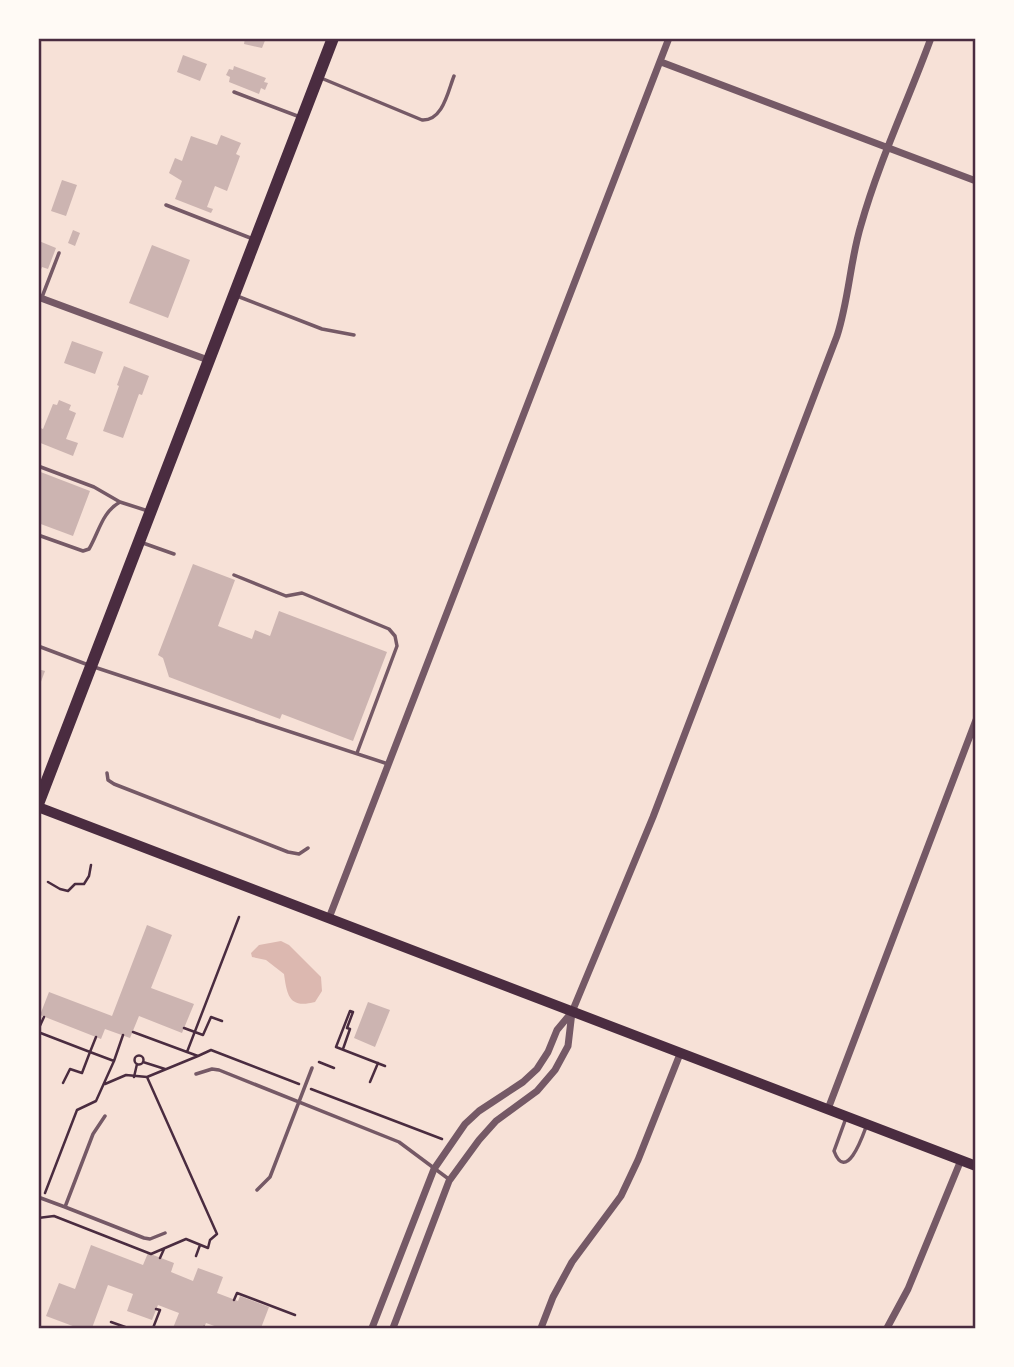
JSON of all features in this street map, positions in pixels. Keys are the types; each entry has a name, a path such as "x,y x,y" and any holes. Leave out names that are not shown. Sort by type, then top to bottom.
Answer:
{"main road":[{"path":"333,38 38,806 975,1166"}],"street":[{"path":"329,918 669,38"},
{"path":"393,1328 450,1180 496,1121 537,1091 555,1070 568,1046 572,1012 653,817 837,335 848,297 860,228 887,149 931,38"},
{"path":"661,62 975,181"},
{"path":"40,298 208,360"},
{"path":"828,1109 975,720"},
{"path":"372,1328 434,1169 465,1124 537,1069 557,1030 572,1012"},
{"path":"541,1328 553,1297 572,1262 621,1196 680,1054"},
{"path":"887,1328 908,1289 961,1160"}],"lane":[{"path":"318,77 422,120 428,120 439,112 454,76"},
{"path":"234,92 302,118"},
{"path":"166,205 255,240"},
{"path":"40,298 59,253"},
{"path":"234,295 322,329 354,335"},
{"path":"38,466 94,487 120,502 150,512"},
{"path":"38,535 74,549 89,549 104,516 120,502"},
{"path":"139,542 174,554"},
{"path":"234,575 286,596 302,593 389,629 396,636 397,646 357,753"},
{"path":"38,646 91,666 390,764"},
{"path":"107,773 108,780 114,785 288,852 299,854 308,848"},
{"path":"196,1074 212,1069 219,1070 399,1142 450,1180"},
{"path":"257,1190 270,1177 312,1069"},
{"path":"65,1207 93,1134 105,1116"},
{"path":"846,1116 834,1151 836,1158 842,1161 853,1158 867,1125"},
{"path":"41,1198 144,1238 150,1239 164,1233"}],"path":[{"path":"48,882 68,891 75,884 83,884 89,876 91,865"},
{"path":"187,1052 239,917"},
{"path":"343,1049 350,1030 347,1028 353,1012 350,1011 336,1047 386,1066"},
{"path":"44,1017 38,1031 114,1061"},
{"path":"184,1028 203,1035 211,1017 222,1021"},
{"path":"133,1032 198,1056"},
{"path":"41,1198 77,1110 96,1101 123,1035"},
{"path":"62,1083 70,1069 82,1073 96,1037"},
{"path":"105,1084 126,1075 147,1077 211,1050 451,1144"},
{"path":"134,1077 137,1064 134,1060 137,1056 142,1057 143,1062"},
{"path":"137,1064 143,1062 165,1069"},
{"path":"320,1062 334,1068"},
{"path":"370,1082 377,1063"},
{"path":"38,1218 54,1216 151,1254 186,1240 208,1248 217,1234 147,1077"},
{"path":"196,1256 200,1245"},
{"path":"160,1258 164,1249"},
{"path":"234,1300 237,1293 295,1315"},
{"path":"153,1328 160,1310 156,1309"},
{"path":"111,1322 128,1328"}],"shaded area":[{"path":"281,941 289,945 321,977 322,991 315,1002 295,1002 288,994 284,974 266,960 252,957 251,953 259,945"}],"building":[{"path":"245,38 266,38 262,48 244,44"},
{"path":"183,55 207,64 200,81 177,72"},
{"path":"234,66 266,78 264,82 268,83 265,90 261,88 259,94 229,82 230,77 226,75"},
{"path":"221,135 241,143 236,154 240,156 227,191 215,186 207,207 213,209 211,213 175,199 182,181 169,173 175,158 182,161 191,136 217,145"},
{"path":"62,180 77,185 66,216 51,211"},
{"path":"73,230 80,233 75,246 68,243"},
{"path":"39,241 56,248 48,269 42,267 39,274"},
{"path":"152,245 190,260 168,318 129,303"},
{"path":"72,341 103,352 95,374 64,363"},
{"path":"124,366 149,376 142,395 139,394 123,438 103,431"},
{"path":"59,400 71,405 69,410 76,413 66,439 78,443 73,456 38,442 38,427 43,429 53,404 57,405"},
{"path":"38,471 90,491 73,536 38,523"},
{"path":"193,564 235,580 218,626 252,639 255,630 270,636 279,611 387,652 353,741 282,714 280,719 169,677 163,658 158,655"},
{"path":"38,669 45,671 39,687 38,687"},
{"path":"147,925 172,935 151,988 194,1004 182,1033 139,1016 130,1038 105,1029 101,1039 40,1015 49,992 112,1016"},
{"path":"368,1002 390,1010 375,1047 354,1038"},
{"path":"91,1245 143,1265 148,1253 174,1263 171,1272 193,1281 198,1268 223,1277 217,1293 238,1301 240,1296 269,1307 261,1328 220,1328 206,1323 204,1328 173,1328 179,1313 158,1305 152,1320 127,1311 133,1294 108,1285 92,1328 78,1328 46,1316 59,1283 75,1289"}]}
